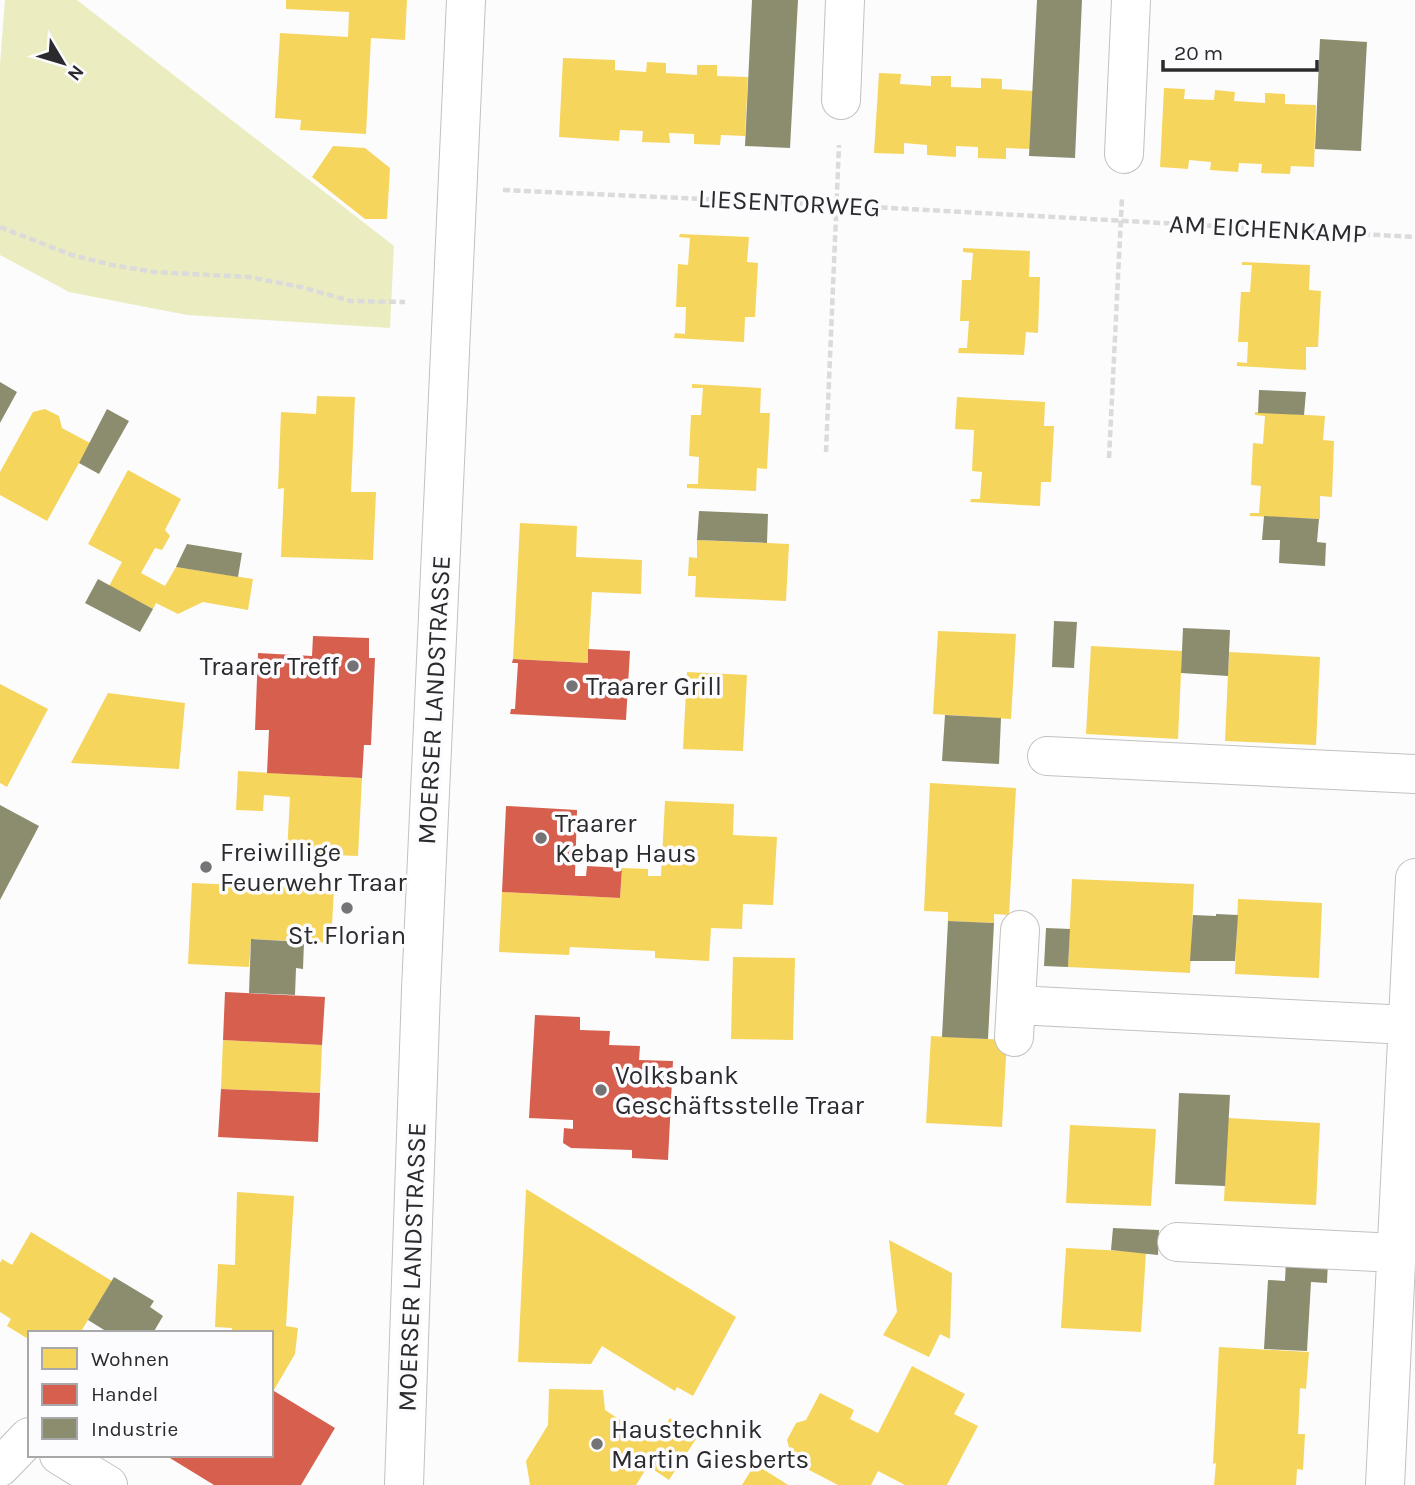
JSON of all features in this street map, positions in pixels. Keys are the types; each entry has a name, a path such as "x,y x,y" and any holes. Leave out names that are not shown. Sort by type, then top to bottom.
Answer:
{"main road":[{"name":"MOERSER LANDSTRASSE","path":"404,1485 419,1046 466,0"},
{"path":"841,100 845,0"},
{"path":"1124,154 1130,0"},
{"path":"1047,756 1415,774"},
{"path":"1385,1485 1396,1253 1410,1129 1408,1025 1415,878"},
{"path":"1020,930 1015,1021 1408,1025"},
{"path":"1177,1242 1396,1253"},
{"path":"0,1419 28,1436"},
{"path":"0,1467 28,1438"},
{"path":"62,1457 108,1485"}],"path":[{"path":"826,452 841,100"},
{"path":"1109,458 1124,154"},
{"name":"LIESENTORWEG","path":"457,188 1121,221"},
{"name":"AM EICHENKAMP","path":"1121,221 1415,237"},
{"path":"0,227 72,255 154,272 249,277 302,287 351,301 384,303 452,300"}],"green space":[{"path":"5,0 77,0 394,246 390,328 187,315 69,292 0,255 0,64"}],"building: Wohnen":[{"path":"286,0 407,0 405,40 371,38 366,134 300,130 301,120 275,118 280,33 348,37 349,12 286,9"},
{"path":"563,58 615,60 615,70 646,72 647,62 666,63 666,73 697,75 697,65 717,65 717,76 748,77 745,136 721,135 720,145 694,144 694,134 669,133 670,143 642,142 643,131 620,130 619,141 559,137"},
{"path":"879,73 901,74 900,84 931,86 931,76 951,76 951,87 981,88 981,78 1002,79 1002,89 1033,91 1030,149 1006,148 1006,159 978,158 978,147 956,146 956,157 927,155 927,145 904,143 904,154 874,153"},
{"path":"1164,88 1185,89 1184,99 1214,100 1215,90 1235,92 1234,101 1265,103 1265,93 1285,94 1285,104 1316,105 1314,167 1291,166 1290,174 1261,173 1262,164 1239,163 1238,172 1210,170 1211,162 1189,160 1188,169 1160,167"},
{"path":"333,146 365,148 390,168 387,219 365,219 312,177"},
{"path":"680,234 749,237 747,262 758,263 755,317 745,317 744,342 674,338 675,333 685,334 686,307 676,307 678,264 688,265 690,238 679,237"},
{"path":"963,248 1030,251 1029,277 1040,277 1038,333 1026,332 1024,355 958,353 959,348 967,348 969,321 960,321 962,280 971,280 973,253 963,252"},
{"path":"1242,262 1310,265 1309,290 1321,291 1318,347 1306,347 1306,370 1237,366 1237,362 1247,363 1248,342 1238,342 1241,292 1250,292 1252,265 1242,265"},
{"path":"692,384 761,388 760,413 770,413 767,469 757,468 756,491 687,488 687,484 698,484 699,457 689,456 691,415 701,415 703,388 692,388"},
{"path":"317,396 355,397 351,492 376,492 373,560 281,557 284,488 278,489 281,412 316,414"},
{"path":"957,397 1045,402 1044,426 1054,426 1051,482 1041,482 1040,506 970,502 971,499 980,499 982,472 972,471 974,430 955,429"},
{"path":"45,409 59,416 62,428 90,443 47,521 0,495 0,472 33,412"},
{"path":"1255,412 1325,416 1323,440 1334,441 1332,497 1320,496 1320,519 1250,516 1250,513 1259,513 1261,486 1251,485 1253,443 1263,444 1265,416 1255,415"},
{"path":"128,470 181,499 165,530 170,536 162,550 155,548 141,573 165,586 176,567 253,579 248,610 203,602 178,614 156,603 153,609 109,586 122,562 88,544"},
{"path":"520,523 577,526 576,557 642,560 641,594 592,592 588,663 513,659"},
{"path":"697,540 789,544 786,601 695,597 696,576 688,576 689,557 697,558"},
{"path":"938,631 1016,634 1011,719 933,714"},
{"path":"1091,646 1182,651 1178,739 1086,734"},
{"path":"1229,652 1320,657 1316,745 1225,741"},
{"path":"687,672 747,675 743,751 683,749"},
{"path":"0,684 48,709 7,787 0,783"},
{"path":"108,693 185,703 179,769 71,763"},
{"path":"238,771 362,778 358,856 287,853 290,797 264,795 263,811 236,810"},
{"path":"930,783 1016,788 1009,915 994,914 994,923 948,921 948,912 924,911"},
{"path":"665,801 734,804 733,835 777,837 773,905 743,904 742,929 711,928 709,961 655,958 655,951 570,947 569,955 499,952 502,892 620,898 622,868 648,869 648,876 661,876"},
{"path":"1072,879 1194,884 1190,973 1068,967"},
{"path":"192,883 334,889 331,943 251,939 249,967 188,964"},
{"path":"1238,899 1322,903 1319,978 1235,974"},
{"path":"733,957 795,958 793,1040 731,1039"},
{"path":"931,1036 1007,1040 1002,1127 926,1123"},
{"path":"223,1040 322,1045 320,1093 221,1089"},
{"path":"1228,1118 1320,1123 1316,1205 1224,1201"},
{"path":"1070,1125 1156,1129 1151,1206 1066,1203"},
{"path":"526,1189 736,1317 693,1396 677,1387 675,1391 602,1346 591,1364 518,1362"},
{"path":"237,1192 294,1196 286,1326 298,1328 295,1354 273,1392 273,1331 232,1331 232,1328 215,1327 218,1264 235,1265"},
{"path":"31,1232 112,1281 81,1331 28,1331 28,1339 7,1326 11,1319 0,1312 0,1263 2,1259 12,1265"},
{"path":"889,1240 952,1273 950,1339 940,1334 929,1357 883,1335 897,1312"},
{"path":"1066,1248 1146,1252 1141,1332 1061,1328"},
{"path":"1219,1347 1309,1352 1306,1389 1300,1388 1298,1434 1305,1434 1303,1470 1297,1469 1296,1485 1214,1485"},
{"path":"912,1366 965,1394 954,1414 978,1426 947,1485 905,1485 878,1471 871,1485 838,1485 786,1458 790,1451 787,1440 796,1423 806,1420 820,1393 854,1410 850,1419 878,1433"},
{"name":"Haustechnik Martin Giesberts","path":"549,1389 603,1390 605,1410 654,1442 670,1418 698,1436 669,1480 648,1466 636,1485 530,1485 526,1461 548,1425"},
{"path":"755,1464 782,1481 788,1485 742,1485"}],"building: Handel":[{"path":"313,636 369,638 369,658 375,658 371,745 364,745 362,778 267,773 269,730 255,730 258,653 312,656"},
{"name":"Traarer Grill","path":"588,649 630,651 626,720 510,714 511,709 515,709 518,663 512,663 513,659 588,663"},
{"name":"Traarer Kebap Haus","path":"506,806 577,810 575,876 586,876 587,866 622,868 620,898 502,892"},
{"path":"225,992 325,997 322,1045 223,1040"},
{"name":"Volksbank Geschäftsstelle Traar","path":"535,1015 580,1017 580,1030 610,1031 609,1045 640,1046 639,1060 673,1061 668,1160 632,1158 632,1150 571,1148 563,1143 564,1128 573,1129 573,1120 529,1118"},
{"path":"221,1089 320,1093 318,1142 218,1137"},
{"path":"273,1392 335,1428 301,1485 214,1485 168,1457 273,1457"}],"building: Industrie":[{"path":"752,0 798,0 790,148 745,146"},
{"path":"1037,0 1082,0 1075,158 1029,156"},
{"path":"1320,39 1367,42 1361,151 1315,149"},
{"path":"0,382 17,392 0,423"},
{"path":"1259,390 1306,392 1304,415 1258,413"},
{"path":"107,409 129,421 99,474 79,463"},
{"path":"699,511 768,514 767,543 697,540"},
{"path":"1264,516 1319,519 1317,542 1326,543 1325,566 1279,563 1280,540 1262,540"},
{"path":"187,544 242,553 238,577 176,567"},
{"path":"98,579 153,609 140,632 85,603"},
{"path":"1054,621 1077,622 1074,668 1052,667"},
{"path":"1183,628 1230,630 1228,676 1181,673"},
{"path":"945,715 1001,718 999,764 942,761"},
{"path":"0,805 39,826 0,900"},
{"path":"1193,915 1238,915 1235,961 1190,961"},
{"path":"948,921 994,923 988,1039 942,1037"},
{"path":"1046,928 1070,929 1068,967 1044,966"},
{"path":"251,939 304,942 303,969 296,968 295,995 249,993"},
{"path":"1179,1093 1230,1095 1225,1186 1175,1184"},
{"path":"1113,1228 1159,1230 1158,1255 1111,1250"},
{"path":"1286,1259 1328,1261 1327,1283 1311,1282 1307,1351 1264,1349 1268,1280 1285,1281"},
{"path":"114,1277 154,1301 150,1307 163,1316 154,1331 106,1331 88,1320"}],"place":[{"name":"Traarer Treff","path":"353,666"},
{"name":"Traarer Grill","path":"572,686"},
{"name":"Traarer Kebap Haus","path":"541,838"},
{"name":"Freiwillige Feuerwehr Traar","path":"206,867"},
{"name":"St. Florian","path":"347,908"},
{"name":"Volksbank Geschäftsstelle Traar","path":"601,1090"},
{"name":"Haustechnik Martin Giesberts","path":"597,1444"}]}
